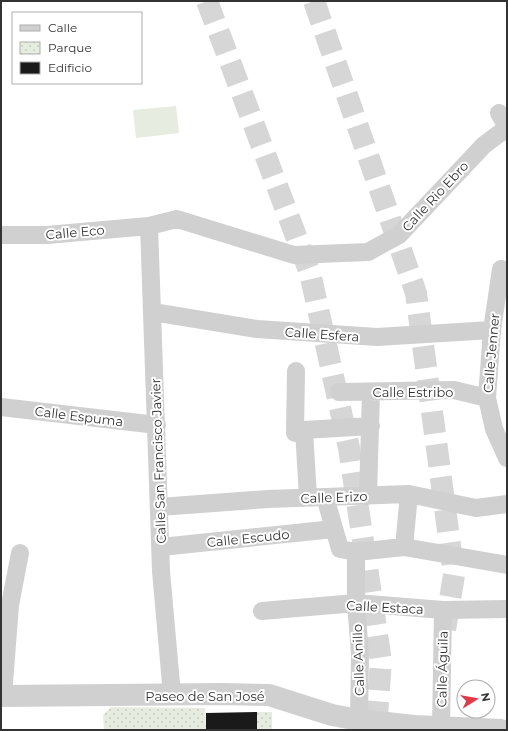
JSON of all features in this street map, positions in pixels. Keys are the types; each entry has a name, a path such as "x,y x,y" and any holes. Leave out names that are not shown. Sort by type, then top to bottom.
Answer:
{"street":[{"name":"Calle Rio Ebro","path":"149,226 176,219 294,255 368,252 399,235 484,145 500,133 507,131"},
{"name":"Calle Eco","path":"1,235 47,235 149,226"},
{"name":"Calle San Francisco Javier","path":"149,226 162,571 172,695"},
{"name":"Calle Jenner","path":"501,269 492,330 487,398 494,429 507,458"},
{"name":"Calle Esfera","path":"153,312 257,329 377,338 492,330"},
{"path":"296,371 295,433 304,430 370,426"},
{"name":"Calle Estribo","path":"339,392 454,390 487,398"},
{"path":"368,496 371,392"},
{"name":"Calle Espuma","path":"1,407 157,425"},
{"path":"304,430 317,497 334,529 340,550 356,552 404,547 507,565"},
{"path":"404,547 409,494"},
{"name":"Calle Erizo","path":"159,508 317,497 409,494 476,508 507,504"},
{"name":"Calle Escudo","path":"161,547 334,529"},
{"name":"Calle Anillo","path":"356,552 356,604 360,655 359,720"},
{"path":"2,696 6,601 20,553"},
{"name":"Calle Estaca","path":"262,611 356,604 443,610 507,609"},
{"name":"Calle Águila","path":"441,728 443,610"},
{"name":"Paseo de San José","path":"2,696 270,695 332,716 414,726 501,730"}],"green space":[{"path":"176,106 179,133 136,138 133,110"},
{"path":"111,707 205,708 206,730 104,730 103,715"},
{"path":"257,712 272,712 272,730 257,730"}],"building":[{"path":"257,712 257,730 206,730 206,713"}],"tunnel":[{"path":"207,1 310,273 349,448 381,661 376,730"},
{"path":"314,1 416,293 454,575 445,630"}]}
